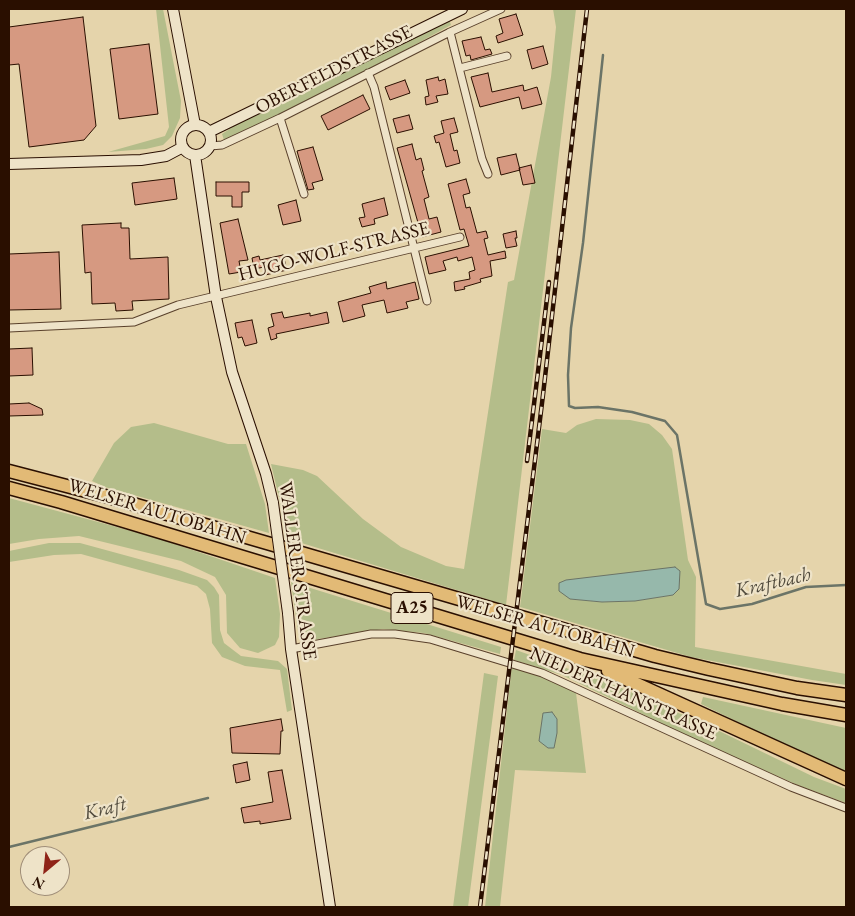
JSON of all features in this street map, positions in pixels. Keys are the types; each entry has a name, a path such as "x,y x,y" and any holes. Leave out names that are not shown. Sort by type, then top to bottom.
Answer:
{"highway":[{"name":"WELSER AUTOBAHN","path":"9,471 109,497 655,656 797,688 846,695"},
{"name":"WELSER AUTOBAHN","path":"9,488 580,659 773,702 846,715"},
{"path":"580,659 846,779"}],"street":[{"path":"173,9 195,125"},
{"name":"OBERFELDSTRASSE","path":"209,132 462,9"},
{"name":"OBERFELDSTRASSE","path":"210,146 222,145 280,118 450,32 501,9"},
{"path":"450,32 482,159 488,174"},
{"path":"460,68 507,56"},
{"path":"368,73 374,87 427,301"},
{"path":"280,118 304,194"},
{"path":"200,125 209,132 210,146 206,151 195,155 190,154 183,147 181,140 183,133 188,127 200,125"},
{"path":"9,164 141,160 166,156 183,147"},
{"name":"WALLERER STRASSE","path":"195,155 216,297 232,372 266,474 273,503 288,612 290,649 330,907"},
{"name":"HUGO-WOLF-STRASSE","path":"9,328 134,322 178,305 460,237"},
{"name":"NIEDERTHANSTRASSE","path":"290,649 371,634 395,634 430,638 542,673 791,787 846,808"}],"green space":[{"path":"156,9 163,9 181,101 180,118 172,136 163,145 146,149 108,152 165,136 169,127"},
{"path":"553,9 576,9 506,605 285,538 280,502 271,464 303,470 317,476 363,519 401,547 446,566 464,569 508,282 514,280 551,77 556,27"},
{"path":"449,19 451,25 332,90 224,140 222,134 240,122"},
{"path":"596,419 630,420 649,424 662,435 672,449 688,560 696,577 695,647 846,674 846,685 691,657 520,607 542,429 566,433 577,425","holes":["673,595 635,601 602,602 570,599"]},
{"path":"154,423 228,444 246,444 265,504 269,533 105,487 92,481 114,443 131,427"},
{"path":"9,498 154,537 275,578 280,614 279,637 275,645 258,653 240,648 227,633 226,595 215,577 181,561 79,536 39,539 9,544"},
{"path":"49,543 80,543 179,570 207,580 219,595 220,630 224,643 241,656 278,661 287,669 292,710 287,712 280,670 245,666 222,657 212,643 210,609 206,594 197,586 81,554 54,555 9,562 9,551"},
{"path":"291,582 501,647 500,654 424,633 383,629 312,640 298,631"},
{"path":"516,650 619,687 713,728 814,777 846,789 846,803 800,786 702,743 562,675 514,660"},
{"path":"512,665 530,671 576,693 586,773 515,770 500,907 485,907"},
{"path":"484,673 498,676 468,907 453,907"},
{"path":"703,697 846,728 846,772 812,758 701,704"}],"shaded area":[{"path":"675,567 680,571 679,589 673,595 635,601 602,602 570,599 559,591 559,583 566,580"},
{"path":"552,712 557,719 557,733 554,748 548,748 539,741 543,713"}],"building":[{"path":"516,14 523,35 498,43 496,36 503,33 499,19"},
{"path":"83,17 96,126 84,140 29,147 19,64 9,65 9,27"},
{"path":"481,37 485,50 490,49 492,54 471,60 470,55 466,56 462,41"},
{"path":"149,44 158,114 119,119 110,49"},
{"path":"543,46 548,64 532,69 527,50"},
{"path":"488,73 492,92 523,85 524,91 537,87 542,104 522,109 519,97 480,107 471,77"},
{"path":"438,77 439,81 445,79 448,94 436,96 438,102 426,105 425,97 429,96 426,80"},
{"path":"405,80 410,93 390,100 385,87"},
{"path":"363,95 370,109 328,130 321,116"},
{"path":"409,115 413,129 397,133 393,119"},
{"path":"454,118 458,132 450,134 454,151 457,150 460,163 446,167 439,142 436,143 434,136 444,133 441,121"},
{"path":"412,144 416,160 421,158 424,170 422,171 429,197 424,199 429,219 437,217 441,232 422,237 397,148"},
{"path":"313,147 323,180 312,183 314,189 308,190 297,151"},
{"path":"516,154 520,170 501,175 497,158"},
{"path":"531,165 535,183 523,185 519,168"},
{"path":"174,178 177,199 135,205 132,183"},
{"path":"466,179 470,193 463,195 466,208 470,207 477,233 486,231 488,238 484,239 488,255 505,251 506,258 490,261 492,276 480,279 481,282 464,287 465,289 455,291 454,282 470,279 469,272 475,270 472,257 458,261 457,257 443,261 446,270 429,274 425,257 469,246 464,229 460,230 448,184"},
{"path":"216,182 249,182 249,192 242,192 242,207 232,207 232,196 216,196"},
{"path":"384,198 388,215 374,219 375,224 362,227 359,218 365,217 362,204"},
{"path":"296,200 301,221 283,225 278,205"},
{"path":"238,219 248,260 239,261 241,272 229,274 220,223"},
{"path":"121,223 121,228 129,228 130,259 168,257 169,299 132,301 133,310 116,311 115,303 92,304 91,272 85,273 82,225"},
{"path":"516,231 517,246 506,248 503,234"},
{"path":"59,252 61,309 9,310 9,254"},
{"path":"283,255 287,270 265,275 264,267 254,269 252,258 259,256 260,260"},
{"path":"386,282 387,289 415,282 419,299 406,302 408,308 387,313 384,300 362,305 365,316 343,322 338,302 371,293 369,287"},
{"path":"282,312 284,318 310,313 310,316 327,312 329,323 276,334 277,338 271,340 268,328 274,326 271,314"},
{"path":"252,320 257,343 245,346 242,337 238,338 235,323"},
{"path":"32,348 33,375 9,376 9,349"},
{"path":"29,403 42,409 43,415 9,416 9,404"},
{"path":"281,719 283,731 281,731 280,754 232,753 230,728"},
{"path":"247,762 250,780 236,783 233,765"},
{"path":"282,770 291,819 260,824 260,821 244,823 241,808 273,802 268,772"}],"waterway":[{"name":"Kraftbach","path":"603,55 583,243 571,328 568,375 569,406 575,408 598,407 632,412 665,421 677,435 706,604 720,609 752,604 806,587 846,585"},
{"name":"Kraft","path":"9,847 208,798"}],"railway":[{"path":"480,907 543,395 587,9"},
{"path":"527,461 549,282"}]}
